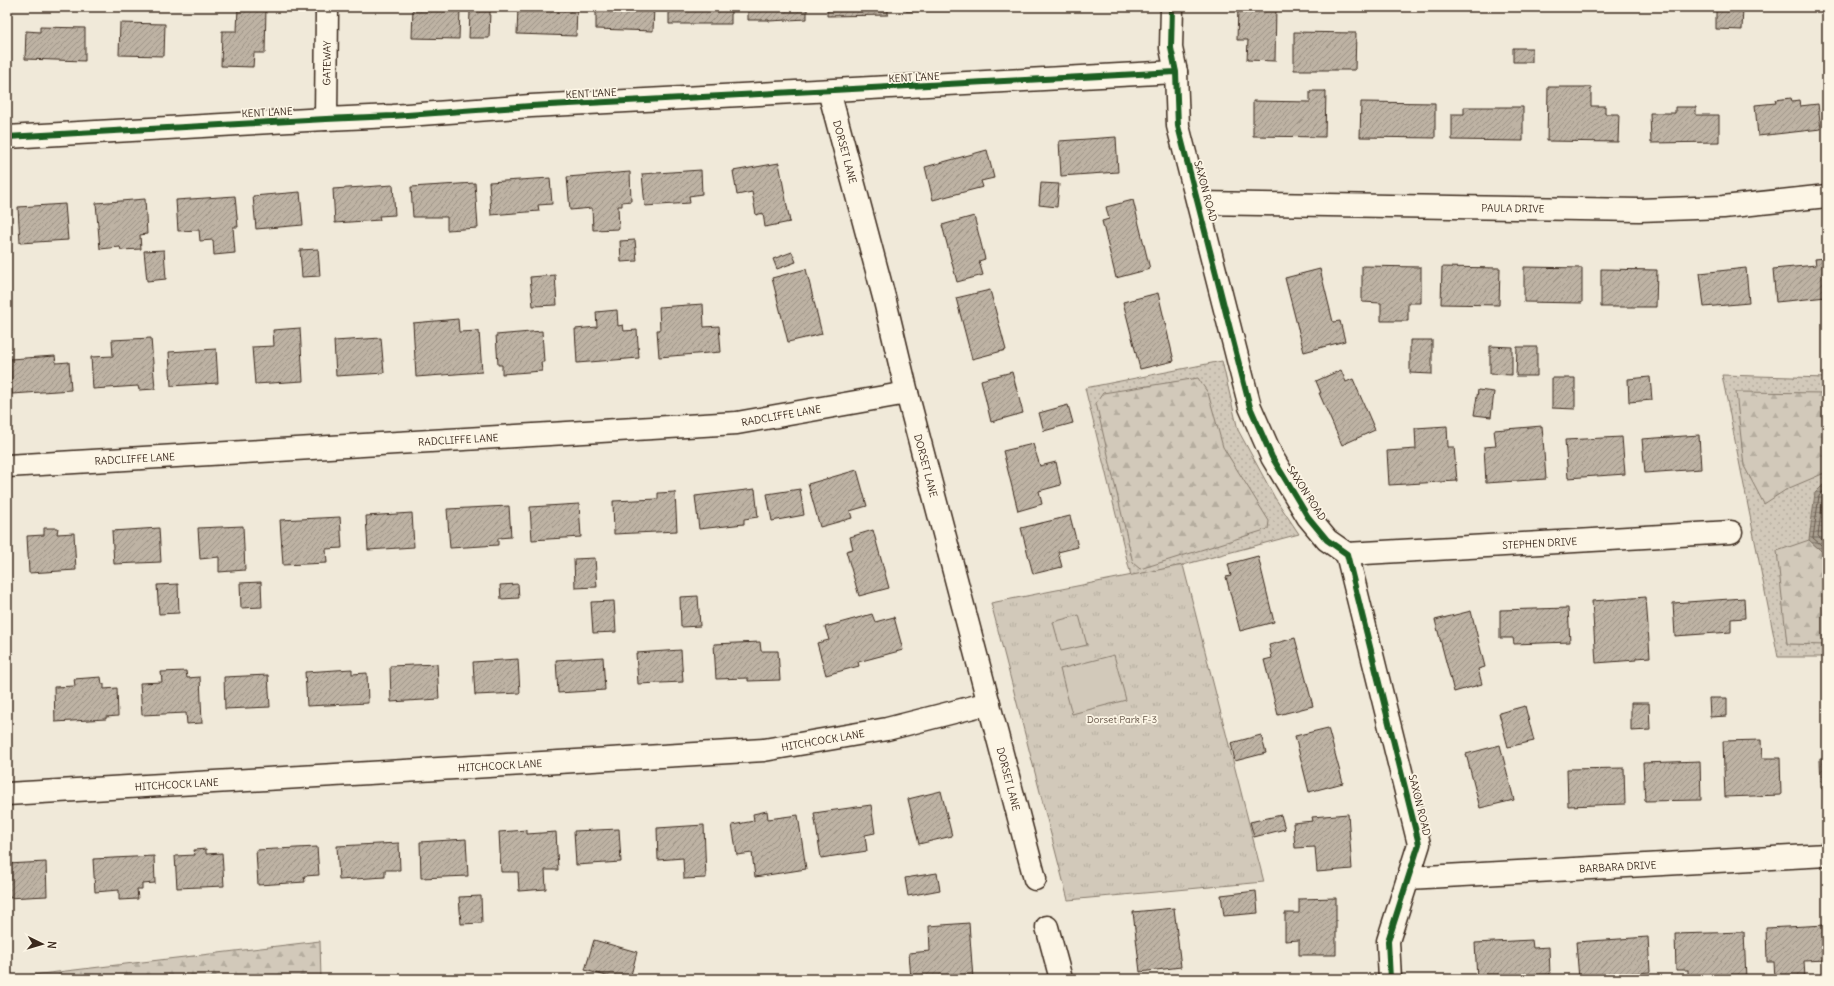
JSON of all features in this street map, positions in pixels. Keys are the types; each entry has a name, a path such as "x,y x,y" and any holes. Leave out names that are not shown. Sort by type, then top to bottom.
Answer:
{"street":[{"name":"GATEWAY","path":"326,119 327,7"},
{"name":"SAXON ROAD","path":"1172,7 1171,48 1176,72 1178,126 1199,203 1250,408 1272,457 1308,517 1327,540 1347,554 1419,844 1388,940 1390,979"},
{"name":"KENT LANE","path":"7,137 393,116 531,106 1176,72"},
{"name":"DORSET LANE","path":"829,91 1035,879"},
{"name":"PAULA DRIVE","path":"1199,203 1638,210 1722,207 1827,196"},
{"name":"RADCLIFFE LANE","path":"7,466 737,423 907,393"},
{"name":"STEPHEN DRIVE","path":"1347,554 1731,532"},
{"name":"HITCHCOCK LANE","path":"7,794 764,750 887,730 989,703"},
{"name":"BARBARA DRIVE","path":"1408,878 1827,855"},
{"path":"1047,927 1061,979"}],"green space":[{"path":"1222,361 1238,430 1275,498 1299,534 1183,565 1131,576 1085,388"},
{"path":"1722,375 1827,378 1827,657 1778,657"},
{"path":"1198,378 1208,393 1223,447 1269,521 1268,529 1140,569 1133,563 1096,403 1103,393"},
{"path":"1736,392 1827,393 1827,472 1787,489 1764,504 1744,466"},
{"path":"1809,540 1827,556 1827,645 1787,644 1777,551"},
{"name":"Dorset Park F-3","path":"1183,565 1264,882 1068,900 991,603"},
{"path":"1079,615 1087,645 1061,651 1053,622"},
{"path":"1114,655 1126,700 1072,714 1060,669"},
{"path":"320,941 321,979 7,979 7,978"}],"water":[{"path":"1827,481 1827,556 1809,540 1815,493"}],"building":[{"path":"238,7 266,7 265,53 254,53 253,67 221,66 222,31 237,31"},
{"path":"413,7 460,8 459,39 412,38"},
{"path":"518,7 577,7 576,36 517,34"},
{"path":"596,7 654,7 653,31 596,29"},
{"path":"669,7 731,7 731,24 669,24"},
{"path":"748,7 807,7 807,19 769,21 748,20"},
{"path":"827,7 888,7 888,15 827,16"},
{"path":"906,7 953,7 953,11 906,11"},
{"path":"994,7 1042,7 994,9"},
{"path":"1115,7 1115,8 1080,8"},
{"path":"1238,7 1276,7 1275,61 1247,60 1248,40 1237,40"},
{"path":"1716,7 1743,7 1742,30 1716,29"},
{"path":"470,11 490,11 489,38 469,38"},
{"path":"120,23 165,24 164,56 119,55"},
{"path":"40,27 85,28 85,61 25,59 26,31 40,32"},
{"path":"1294,32 1356,33 1355,70 1294,70"},
{"path":"1513,48 1532,48 1532,62 1513,62"},
{"path":"1548,87 1591,87 1591,106 1605,106 1605,114 1619,114 1618,142 1547,141"},
{"path":"1310,91 1326,91 1325,137 1253,136 1253,101 1310,102"},
{"path":"1791,98 1792,101 1799,100 1800,106 1818,104 1821,129 1758,136 1755,105 1776,103 1775,100"},
{"path":"1361,102 1435,103 1435,138 1360,137"},
{"path":"1464,107 1523,107 1523,141 1452,140 1452,114 1464,114"},
{"path":"1675,107 1696,107 1696,115 1719,115 1719,142 1651,143 1650,113 1675,113"},
{"path":"1116,137 1118,172 1061,176 1059,141"},
{"path":"987,150 994,178 981,181 983,187 933,200 925,167"},
{"path":"779,163 790,222 765,227 763,213 756,215 752,192 737,195 733,171"},
{"path":"701,170 702,194 689,196 690,203 645,206 642,174"},
{"path":"630,172 631,201 622,202 622,206 618,206 619,229 593,230 592,208 570,210 567,177"},
{"path":"550,178 552,204 538,205 539,211 491,215 489,182"},
{"path":"475,183 478,228 447,230 447,217 413,217 411,187"},
{"path":"1041,183 1059,184 1057,207 1039,205"},
{"path":"393,185 395,215 379,216 380,220 335,223 333,189"},
{"path":"300,192 303,225 256,229 253,196"},
{"path":"235,196 238,227 233,227 235,253 214,255 213,240 200,241 199,230 178,231 176,200"},
{"path":"145,199 147,234 140,235 141,249 121,250 120,247 100,249 96,203"},
{"path":"1133,200 1150,269 1116,278 1102,221 1109,219 1106,207"},
{"path":"65,204 68,240 20,243 18,207"},
{"path":"974,216 985,259 979,261 983,275 957,282 942,225"},
{"path":"635,240 637,261 621,262 620,241"},
{"path":"318,249 320,276 302,277 300,250"},
{"path":"164,250 166,279 147,281 144,251"},
{"path":"792,252 796,262 777,269 773,259"},
{"path":"1825,258 1827,264 1827,297 1776,302 1773,269 1816,265 1815,259"},
{"path":"1362,266 1421,267 1421,303 1408,303 1408,321 1381,321 1381,303 1362,302"},
{"path":"1442,267 1500,268 1499,305 1441,304"},
{"path":"1524,267 1582,268 1582,303 1524,302"},
{"path":"1746,268 1749,303 1704,307 1700,273"},
{"path":"806,269 822,334 788,342 772,278"},
{"path":"1320,269 1333,322 1340,321 1345,341 1304,352 1285,278"},
{"path":"1601,269 1657,270 1656,307 1601,307"},
{"path":"555,275 557,305 533,306 530,277"},
{"path":"990,290 1006,350 972,359 956,298"},
{"path":"1158,293 1174,361 1140,369 1123,302"},
{"path":"703,304 704,327 719,326 721,352 659,357 657,330 660,330 659,307"},
{"path":"617,310 618,326 623,325 624,331 637,330 639,358 577,363 575,329 597,327 596,312"},
{"path":"458,319 459,332 479,331 482,372 416,377 413,323"},
{"path":"300,328 303,381 255,384 252,347 274,346 273,330"},
{"path":"542,331 544,362 541,362 542,371 502,374 502,365 498,365 496,335"},
{"path":"151,338 155,389 139,390 138,386 93,389 91,357 113,356 112,340"},
{"path":"381,338 384,373 336,376 334,341"},
{"path":"1410,340 1432,340 1432,374 1410,373"},
{"path":"1490,346 1512,347 1512,375 1490,374"},
{"path":"1517,347 1537,347 1537,376 1516,376"},
{"path":"216,349 218,383 171,386 169,352"},
{"path":"55,356 56,363 69,362 71,390 12,394 10,359"},
{"path":"1341,370 1346,382 1353,379 1375,430 1342,445 1319,393 1321,393 1316,381"},
{"path":"1012,372 1023,413 991,422 981,380"},
{"path":"1650,377 1652,400 1629,402 1628,379"},
{"path":"1552,378 1575,378 1575,409 1552,408"},
{"path":"1478,390 1494,392 1491,417 1474,415"},
{"path":"1068,405 1073,423 1044,431 1039,413"},
{"path":"1447,426 1448,447 1454,447 1457,481 1389,485 1387,451 1416,449 1415,428"},
{"path":"1542,426 1546,479 1486,483 1484,447 1496,446 1494,430"},
{"path":"1699,435 1701,469 1645,473 1642,439"},
{"path":"1622,437 1625,474 1568,478 1565,440"},
{"path":"1033,444 1040,466 1056,462 1061,485 1039,491 1042,504 1018,511 1003,451"},
{"path":"857,470 867,506 850,511 852,518 820,527 808,484"},
{"path":"755,489 758,517 744,519 744,524 699,529 695,496"},
{"path":"800,489 804,515 772,521 767,494"},
{"path":"675,492 677,531 614,534 613,501 658,499 658,493"},
{"path":"579,504 581,537 532,540 530,507"},
{"path":"509,506 511,537 498,538 498,545 450,548 447,509"},
{"path":"412,513 414,547 368,550 366,516"},
{"path":"1070,516 1078,547 1058,552 1062,567 1033,574 1021,528"},
{"path":"340,517 342,548 326,549 327,563 283,565 280,520"},
{"path":"243,526 245,570 219,572 219,557 200,559 198,528"},
{"path":"44,528 58,528 57,534 74,533 76,570 29,573 27,536 44,535"},
{"path":"159,528 161,562 114,564 112,531"},
{"path":"873,530 889,588 859,596 846,551 853,549 850,537"},
{"path":"1258,556 1274,622 1240,631 1226,577 1231,576 1228,564"},
{"path":"595,558 597,587 575,588 574,559"},
{"path":"261,582 262,607 241,608 240,583"},
{"path":"178,584 179,613 159,614 157,585"},
{"path":"518,584 519,598 501,599 500,585"},
{"path":"698,596 700,626 681,627 680,597"},
{"path":"1646,597 1650,657 1636,658 1636,660 1596,663 1592,601"},
{"path":"1744,598 1745,618 1731,619 1731,632 1675,636 1673,603"},
{"path":"614,601 616,632 593,633 591,602"},
{"path":"1568,608 1570,642 1514,644 1513,638 1500,638 1500,610"},
{"path":"1471,611 1485,667 1478,669 1482,684 1454,692 1435,620"},
{"path":"872,614 875,622 894,617 903,650 858,662 859,666 826,675 817,643 829,640 825,627"},
{"path":"1295,638 1313,706 1278,715 1264,660 1272,658 1269,645"},
{"path":"760,642 761,651 778,651 780,680 748,681 748,678 716,679 714,644"},
{"path":"681,650 683,682 638,684 636,653"},
{"path":"603,657 605,690 558,693 556,660"},
{"path":"518,659 520,693 475,695 473,662"},
{"path":"437,664 439,699 391,702 390,666"},
{"path":"352,669 352,674 367,673 368,703 307,706 305,672"},
{"path":"186,671 187,678 200,677 202,723 187,724 186,713 142,715 140,683 162,682 161,672"},
{"path":"268,675 270,707 225,709 224,677"},
{"path":"101,677 102,684 104,684 104,689 117,688 118,716 106,717 106,719 55,722 54,687 75,686 74,679"},
{"path":"1709,698 1727,698 1727,716 1710,717"},
{"path":"1631,703 1649,703 1650,730 1631,731"},
{"path":"1525,706 1534,741 1508,747 1499,713"},
{"path":"1328,728 1343,783 1309,792 1295,736"},
{"path":"1261,735 1266,753 1235,761 1231,743"},
{"path":"1761,740 1762,758 1780,758 1781,795 1725,797 1723,741"},
{"path":"1500,745 1514,800 1480,808 1466,754"},
{"path":"1820,758 1827,758 1827,788 1821,788"},
{"path":"1700,761 1701,800 1645,801 1643,763"},
{"path":"1624,768 1625,804 1568,806 1567,769"},
{"path":"941,791 952,836 919,844 908,799"},
{"path":"871,805 875,833 865,835 867,851 821,858 814,813"},
{"path":"767,811 768,819 798,815 806,869 755,877 752,853 737,855 732,825 754,821 753,814"},
{"path":"1348,814 1352,869 1317,872 1315,847 1295,848 1293,823 1313,821 1312,817"},
{"path":"1281,815 1285,829 1254,837 1250,822"},
{"path":"704,825 706,878 684,879 683,858 658,860 657,828"},
{"path":"619,829 621,862 576,865 574,831"},
{"path":"527,830 527,834 556,832 558,870 545,870 546,889 519,891 518,872 501,872 499,832"},
{"path":"466,839 468,876 421,878 420,842"},
{"path":"399,843 400,870 385,870 385,877 339,880 337,846"},
{"path":"317,847 319,875 304,876 305,882 258,885 256,850"},
{"path":"206,849 206,854 222,853 224,886 177,888 175,856 195,855 194,850"},
{"path":"154,856 155,883 142,884 142,889 137,889 138,899 119,900 119,890 95,892 93,859"},
{"path":"46,862 47,896 7,898 7,864"},
{"path":"937,873 940,890 908,896 905,878"},
{"path":"1256,891 1258,913 1224,916 1221,895"},
{"path":"481,896 482,923 461,924 459,897"},
{"path":"1336,898 1336,955 1299,955 1299,940 1285,941 1285,913 1299,913 1299,899"},
{"path":"1174,908 1181,967 1140,972 1133,912"},
{"path":"969,923 973,979 911,979 909,953 930,951 929,926"},
{"path":"1826,925 1827,960 1804,961 1805,978 1775,979 1774,962 1767,962 1766,928"},
{"path":"1744,932 1746,979 1688,979 1688,970 1676,970 1675,934"},
{"path":"1648,937 1650,972 1623,974 1624,979 1579,979 1576,942"},
{"path":"594,940 637,952 630,979 617,979 585,970"},
{"path":"1532,940 1533,948 1549,947 1550,975 1477,979 1475,943"}],"cycle path":[{"path":"1172,7 1171,48 1176,72 1178,126 1250,407 1272,457 1308,517 1327,540 1347,554 1419,844 1388,941 1390,979"},
{"path":"7,137 393,116 531,106 1176,72"}]}
